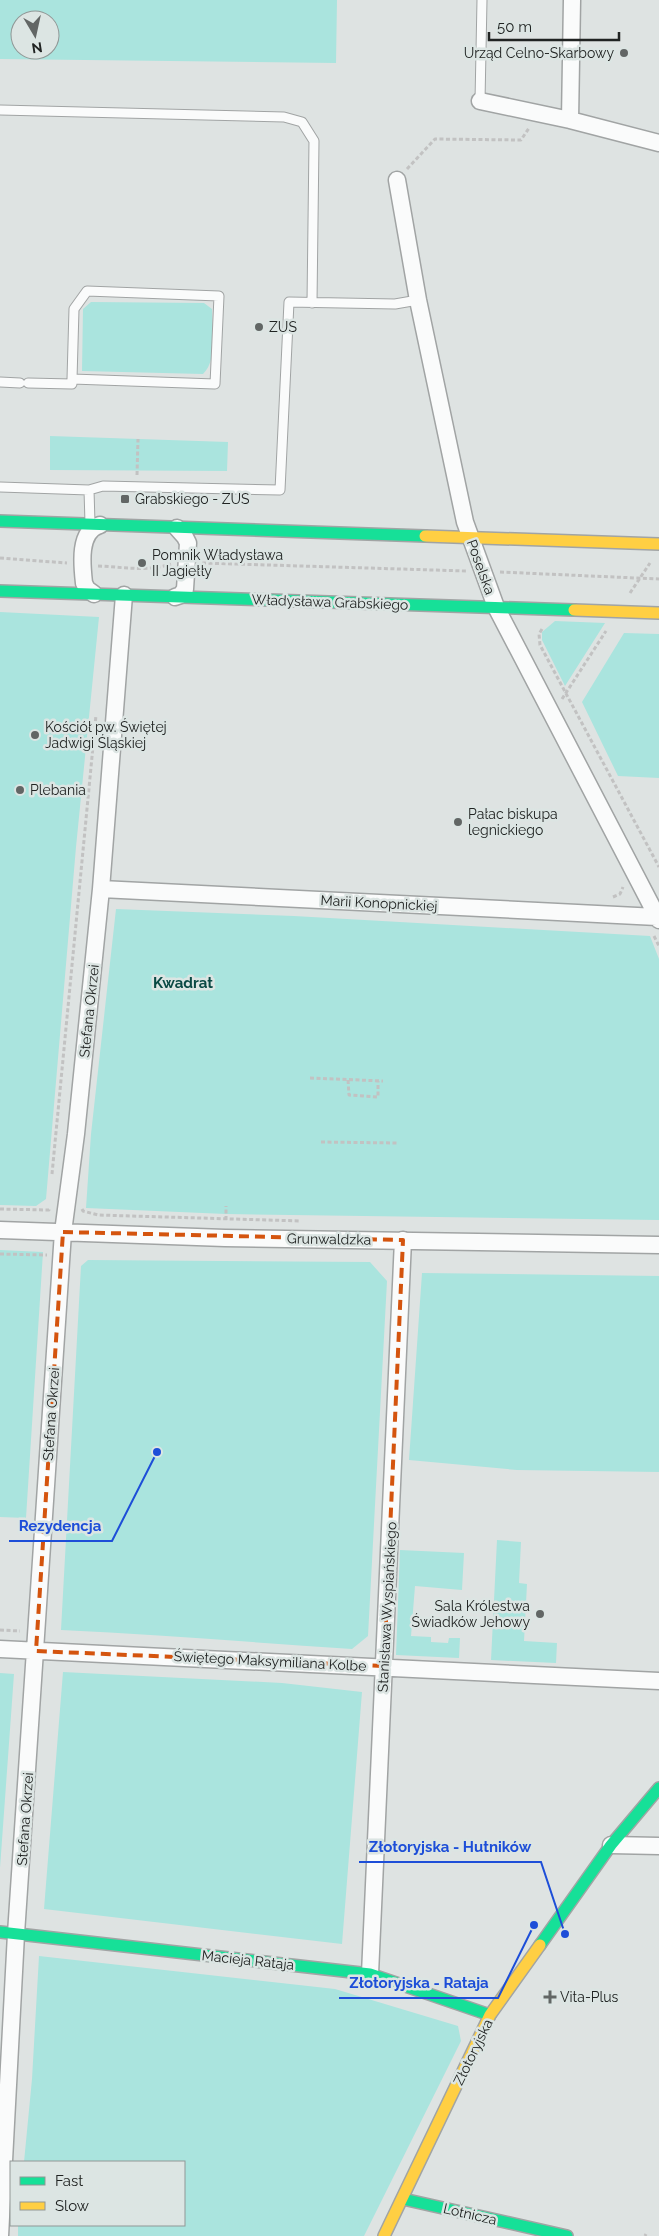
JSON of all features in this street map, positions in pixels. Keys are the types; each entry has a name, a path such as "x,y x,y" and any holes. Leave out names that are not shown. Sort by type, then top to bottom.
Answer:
{"street":[{"path":"570,120 572,0"},
{"path":"480,101 570,120 659,143"},
{"name":"Poselska","path":"398,180 418,300 470,538 496,607 656,922"},
{"path":"0,521 659,544"},
{"path":"94,594 85,586 84,564 85,538 95,525"},
{"path":"175,597 185,589 187,562 187,540 177,528"},
{"name":"Władysława Grabskiego","path":"0,591 659,614"},
{"name":"Stefana Okrzei","path":"0,2236 16,1934 63,1232 76,1134 101,889 124,595"},
{"name":"Marii Konopnickiej","path":"101,889 656,922"},
{"name":"Grunwaldzka","path":"0,1230 225,1238 659,1246"},
{"name":"Stanisława Wyspiańskiego","path":"370,1974 403,1240"},
{"name":"Świętego Maksymiliana Kolbe","path":"0,1649 384,1666 659,1681"},
{"name":"Złotoryjska","path":"384,2236 490,2015 611,1845 659,1788"},
{"path":"611,1845 659,1846"},
{"name":"Macieja Rataja","path":"0,1932 370,1974 490,2015"},
{"name":"Lotnicza","path":"403,2199 567,2236"}],"lane":[{"path":"480,101 482,0"},
{"path":"0,110 284,117 302,122 314,141 312,303"},
{"path":"0,382 72,384 72,379 74,309 87,290 219,296 215,384 72,379"},
{"path":"0,487 89,490 103,486 280,490 289,302 395,304 418,300"},
{"path":"89,490 95,525"}],"path":[{"path":"398,180 435,139 521,140 540,113"},
{"path":"617,612 654,556"},
{"path":"0,558 143,569 187,562 659,579"},
{"path":"546,626 539,634 540,644 659,867"},
{"path":"552,716 607,630"},
{"path":"52,1181 96,714"},
{"path":"605,898 620,894 623,888 622,881"},
{"path":"656,922 659,946"},
{"path":"310,1078 383,1081"},
{"path":"348,1080 348,1095 378,1097 378,1081"},
{"path":"322,1142 399,1143"},
{"path":"0,1209 49,1210 50,1200"},
{"path":"82,1200 83,1211 98,1215 302,1221"},
{"path":"226,1206 226,1214"}],"highlighted area":[{"path":"63,1232 403,1240 384,1666 36,1651"}],"shaded area":[{"path":"0,0 337,0 336,63 60,60 60,10 10,10 10,59 0,59"},
{"path":"91,302 204,303 212,309 213,343 211,361 208,368 203,374 82,371 83,309"},
{"path":"50,436 228,442 227,471 50,470"},
{"path":"0,612 99,617 76,847 46,1199 36,1206 0,1205"},
{"path":"555,621 605,623 565,686 542,640 542,632"},
{"path":"624,633 659,634 659,778 618,776 582,702"},
{"path":"116,909 294,916 650,936 659,959 659,1220 226,1214 86,1208 91,1134"},
{"path":"0,1250 43,1252 26,1518 0,1517"},
{"path":"88,1260 370,1262 387,1281 368,1636 352,1649 61,1630 81,1266"},
{"path":"422,1273 659,1276 659,1472 517,1470 409,1460"},
{"path":"497,1540 521,1542 519,1583 527,1584 524,1641 557,1643 556,1663 491,1660"},
{"path":"400,1550 464,1553 462,1590 415,1586 411,1636 431,1637 431,1642 448,1643 449,1638 460,1638 459,1658 396,1655"},
{"path":"63,1672 282,1683 362,1692 342,1944 44,1909"},
{"path":"0,1673 14,1674 0,1868"},
{"path":"39,1956 335,1989 458,2026 461,2041 364,2236 18,2236 18,2226 185,2226 185,2161 24,2161 32,2079"}],"traffic: fast":[{"path":"0,521 425,536"},
{"path":"0,591 574,610"},
{"path":"540,1945 611,1845 659,1788"},
{"path":"0,1932 370,1974 490,2015"},
{"path":"403,2199 567,2236"}],"traffic: slow":[{"path":"425,536 659,544"},
{"path":"574,610 659,613"},
{"path":"384,2236 490,2015 540,1945"}],"place":[{"name":"Urząd Celno-Skarbowy","path":"624,53"},
{"name":"ZUS","path":"259,327"},
{"name":"Grabskiego - ZUS","path":"125,499"},
{"name":"Pomnik Władysława II Jagiełły","path":"142,563"},
{"name":"Kościół pw. Świętej Jadwigi Śląskiej","path":"35,735"},
{"name":"Plebania","path":"20,790"},
{"name":"Pałac biskupa legnickiego","path":"458,822"},
{"name":"Rezydencja","path":"157,1452"},
{"name":"Sala Królestwa Świadków Jehowy","path":"540,1614"},
{"name":"Złotoryjska - Rataja","path":"534,1925"},
{"name":"Złotoryjska - Hutników","path":"565,1934"},
{"name":"Vita-Plus","path":"550,1997"}],"district":[{"name":"Kwadrat","path":"183,983"}]}
